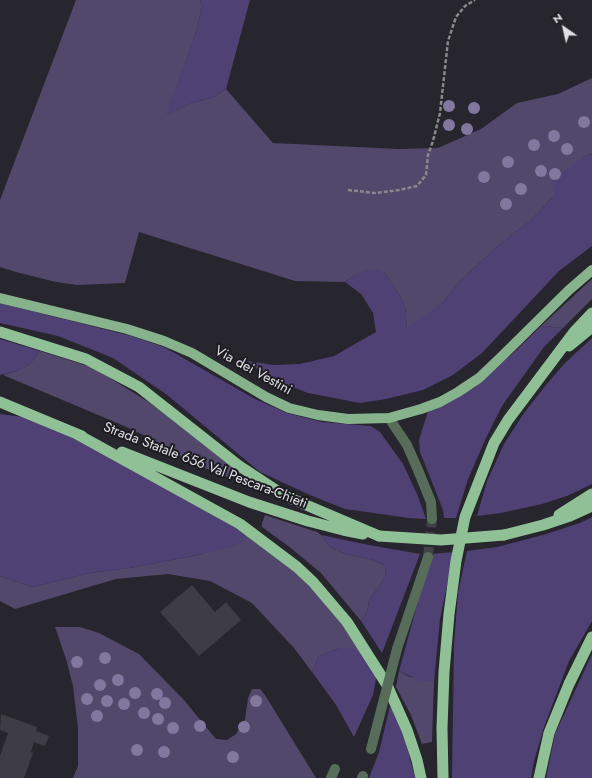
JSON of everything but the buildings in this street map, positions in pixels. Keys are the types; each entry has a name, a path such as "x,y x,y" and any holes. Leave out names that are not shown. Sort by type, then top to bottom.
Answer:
{"highway":[{"path":"443,778 442,728 444,672 449,614 456,561 465,517 494,443 517,407 574,332 592,313"},
{"path":"552,361 592,327"},
{"path":"0,332 86,359 139,387 238,464 285,496 379,536"},
{"name":"Strada Statale 656 Val Pescara-Chieti","path":"0,402 249,502 308,521 344,530 406,539 441,540 504,535 543,525 570,516 592,506"},
{"path":"0,407 24,412"},
{"path":"75,433 240,524 313,582 347,622 387,685 407,730 417,760 420,778"},
{"path":"543,525 592,494"},
{"path":"539,778 550,733 569,684 592,637"}],"main road":[{"name":"Via dei Vestini","path":"0,298 127,329 164,341 192,353 266,397 290,408 318,415 348,419 389,418 440,402 479,378 569,290 592,270"}],"street":[{"path":"389,418 407,445 418,470 431,502 432,519"},
{"path":"371,749 397,649 428,557"},
{"path":"330,778 335,769"}],"path":[{"path":"348,190 375,193 398,190 417,186 426,175 428,155 434,141 440,113 448,41 456,17 465,6 475,0"}],"shaded area":[{"path":"76,0 200,0 202,6 197,29 167,114 192,103 214,97 226,89 273,143 399,149 438,148 481,129 517,103 558,94 592,78 592,153 583,157 554,196 529,222 500,244 459,282 442,304 407,329 405,306 384,272 355,275 345,282 295,281 139,232 125,283 77,285 56,282 16,272 0,267 0,200"},
{"path":"200,0 250,0 226,89 214,97 192,103 166,115 197,29 202,6"},
{"path":"592,153 592,246 559,271 482,353 453,375 423,390 386,399 360,403 308,393 267,377 247,361 274,365 300,364 334,356 376,332 373,313 361,294 345,282 366,270 375,269 384,272 405,306 407,328 442,304 459,282 500,244 529,222 554,196 554,179 583,157"},
{"path":"592,279 592,299 563,328 541,326"},
{"path":"0,303 131,336 164,347 255,399 287,413 322,422 371,426 380,432 403,464 417,494 426,519 345,509 260,472 166,394 113,358 58,336 0,323"},
{"path":"541,326 563,328 544,347 502,406 468,479 456,518 444,518 443,510 420,452 419,440 428,411 474,388"},
{"path":"592,338 592,484 567,496 542,504 501,513 477,516 487,481 504,444 524,413 565,363"},
{"path":"0,339 40,351 29,365 17,371 0,375"},
{"path":"40,351 94,368 150,403 240,469 241,473 239,477 234,478 223,476 186,460 154,440 122,425 3,375 17,371 29,365"},
{"path":"0,414 31,418 75,437 239,528 246,536 242,542 232,547 203,554 129,568 90,573 33,587 0,576"},
{"path":"265,515 317,532 330,547 346,554 373,560 386,566 385,577 369,601 367,612 361,621 321,573 262,527"},
{"path":"592,517 592,621 569,661 544,727 534,761 531,778 452,778 454,644 458,593 467,551 497,547 543,535 580,523"},
{"path":"239,528 310,584 344,626 362,652 339,648 319,656 312,672 294,648 252,603 210,581 168,574 116,579 15,609 0,601 0,576 33,587 90,573 129,568 203,554"},
{"path":"321,535 420,554 382,653 361,621 367,612 369,601 385,577 386,566 373,560 346,554 330,547"},
{"path":"454,552 440,619 434,681 420,681 399,671 431,554"},
{"path":"55,627 80,627 99,633 139,654 184,700 216,739 227,740 236,734 245,719 248,698 252,689 260,689 316,778 73,778 78,766 78,728 73,686"},
{"path":"339,648 351,648 362,652 377,674 373,695 354,737 336,705 312,672 319,656"},
{"path":"592,654 592,778 546,778 555,734"},
{"path":"399,671 410,677 434,681 432,742 422,744 411,715 396,687"},
{"path":"390,706 399,722 415,778 369,778 379,752"}],"tunnel":[{"path":"428,557 432,519"}]}
